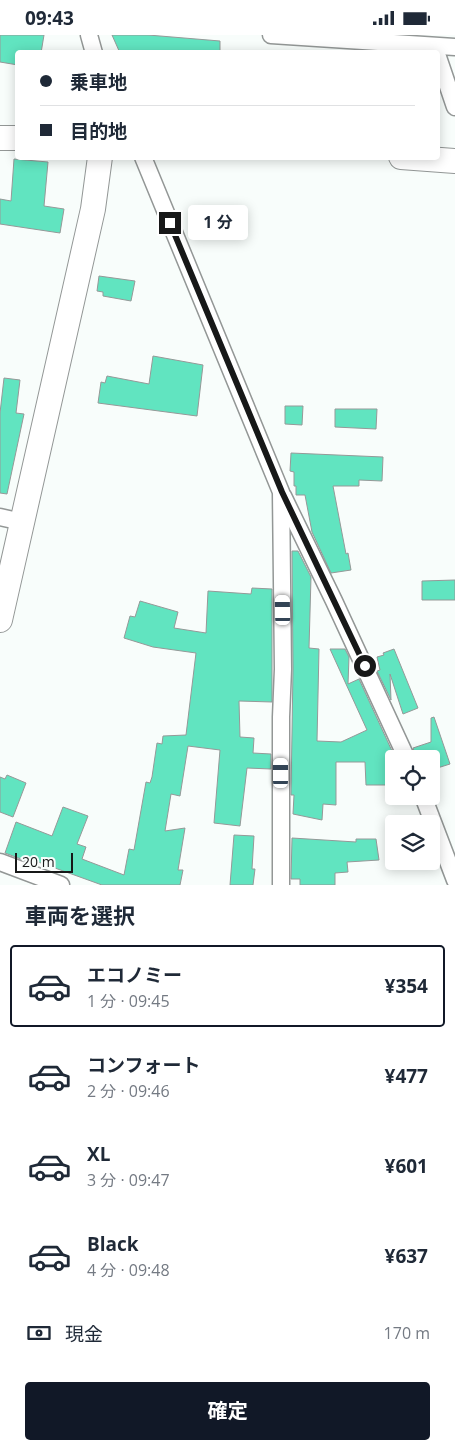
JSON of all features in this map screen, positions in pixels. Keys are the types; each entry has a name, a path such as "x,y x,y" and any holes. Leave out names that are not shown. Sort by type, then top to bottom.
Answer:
{"street":[{"path":"89,35 93,50"},
{"path":"271,35 435,48 455,47"},
{"path":"440,63 455,107"},
{"path":"0,138 15,138"},
{"path":"0,620 11,519 93,209 100,160"},
{"path":"144,160 282,492 403,750"},
{"path":"440,160 455,161"},
{"path":"281,885 282,492"},
{"path":"427,805 455,880"},
{"path":"0,862 61,885"}],"building":[{"path":"0,35 44,35 42,50 15,50 15,64 0,62"},
{"path":"112,35 148,35 220,41 220,50 119,50"},
{"path":"14,159 48,162 44,206 64,209 60,233 0,224 0,199 11,201"},
{"path":"99,276 135,281 131,301 103,296 103,292 97,291"},
{"path":"153,356 203,365 197,416 98,403 101,382 105,383 107,376 149,384"},
{"path":"4,378 20,380 16,413 24,414 7,494 0,493 0,413"},
{"path":"285,406 303,406 302,425 285,424"},
{"path":"335,409 377,409 376,429 335,427"},
{"path":"291,453 383,457 382,481 359,480 359,486 333,486 346,554 348,553 351,570 331,573 312,532 305,495 296,495 294,472 290,471"},
{"path":"292,551 298,551 311,577 309,648 319,649 317,741 341,742 367,730 330,649 345,649 349,657 348,684 359,679 392,750 385,750 385,785 366,785 365,762 336,762 336,805 323,804 322,820 293,814 294,795 291,795"},
{"path":"455,580 455,600 422,600 422,581"},
{"path":"252,588 272,589 272,702 239,701 240,737 254,738 253,753 271,754 271,769 247,768 240,826 214,823 220,750 188,746 180,796 171,794 165,831 185,828 178,870 183,870 180,885 102,885 30,859 29,862 5,853 16,822 52,836 63,807 88,816 77,844 86,847 82,859 124,875 129,849 134,850 146,782 150,783 152,777 157,743 162,744 163,736 186,735 196,653 153,647 124,638 130,616 135,617 140,601 178,612 174,628 206,633 208,591 251,594"},
{"path":"394,649 418,708 403,714 390,674 391,700 377,671 380,670 377,657"},
{"path":"434,717 450,764 440,767 440,750 414,750 413,748 431,742 431,718"},
{"path":"7,775 26,783 13,817 0,812 0,777 5,779"},
{"path":"234,835 254,836 252,869 255,869 253,885 230,885"},
{"path":"292,838 356,842 356,839 376,839 379,860 347,862 348,872 335,873 335,885 300,885 300,879 291,879"}],"route":[{"path":"170,223 282,492 365,666"}]}
